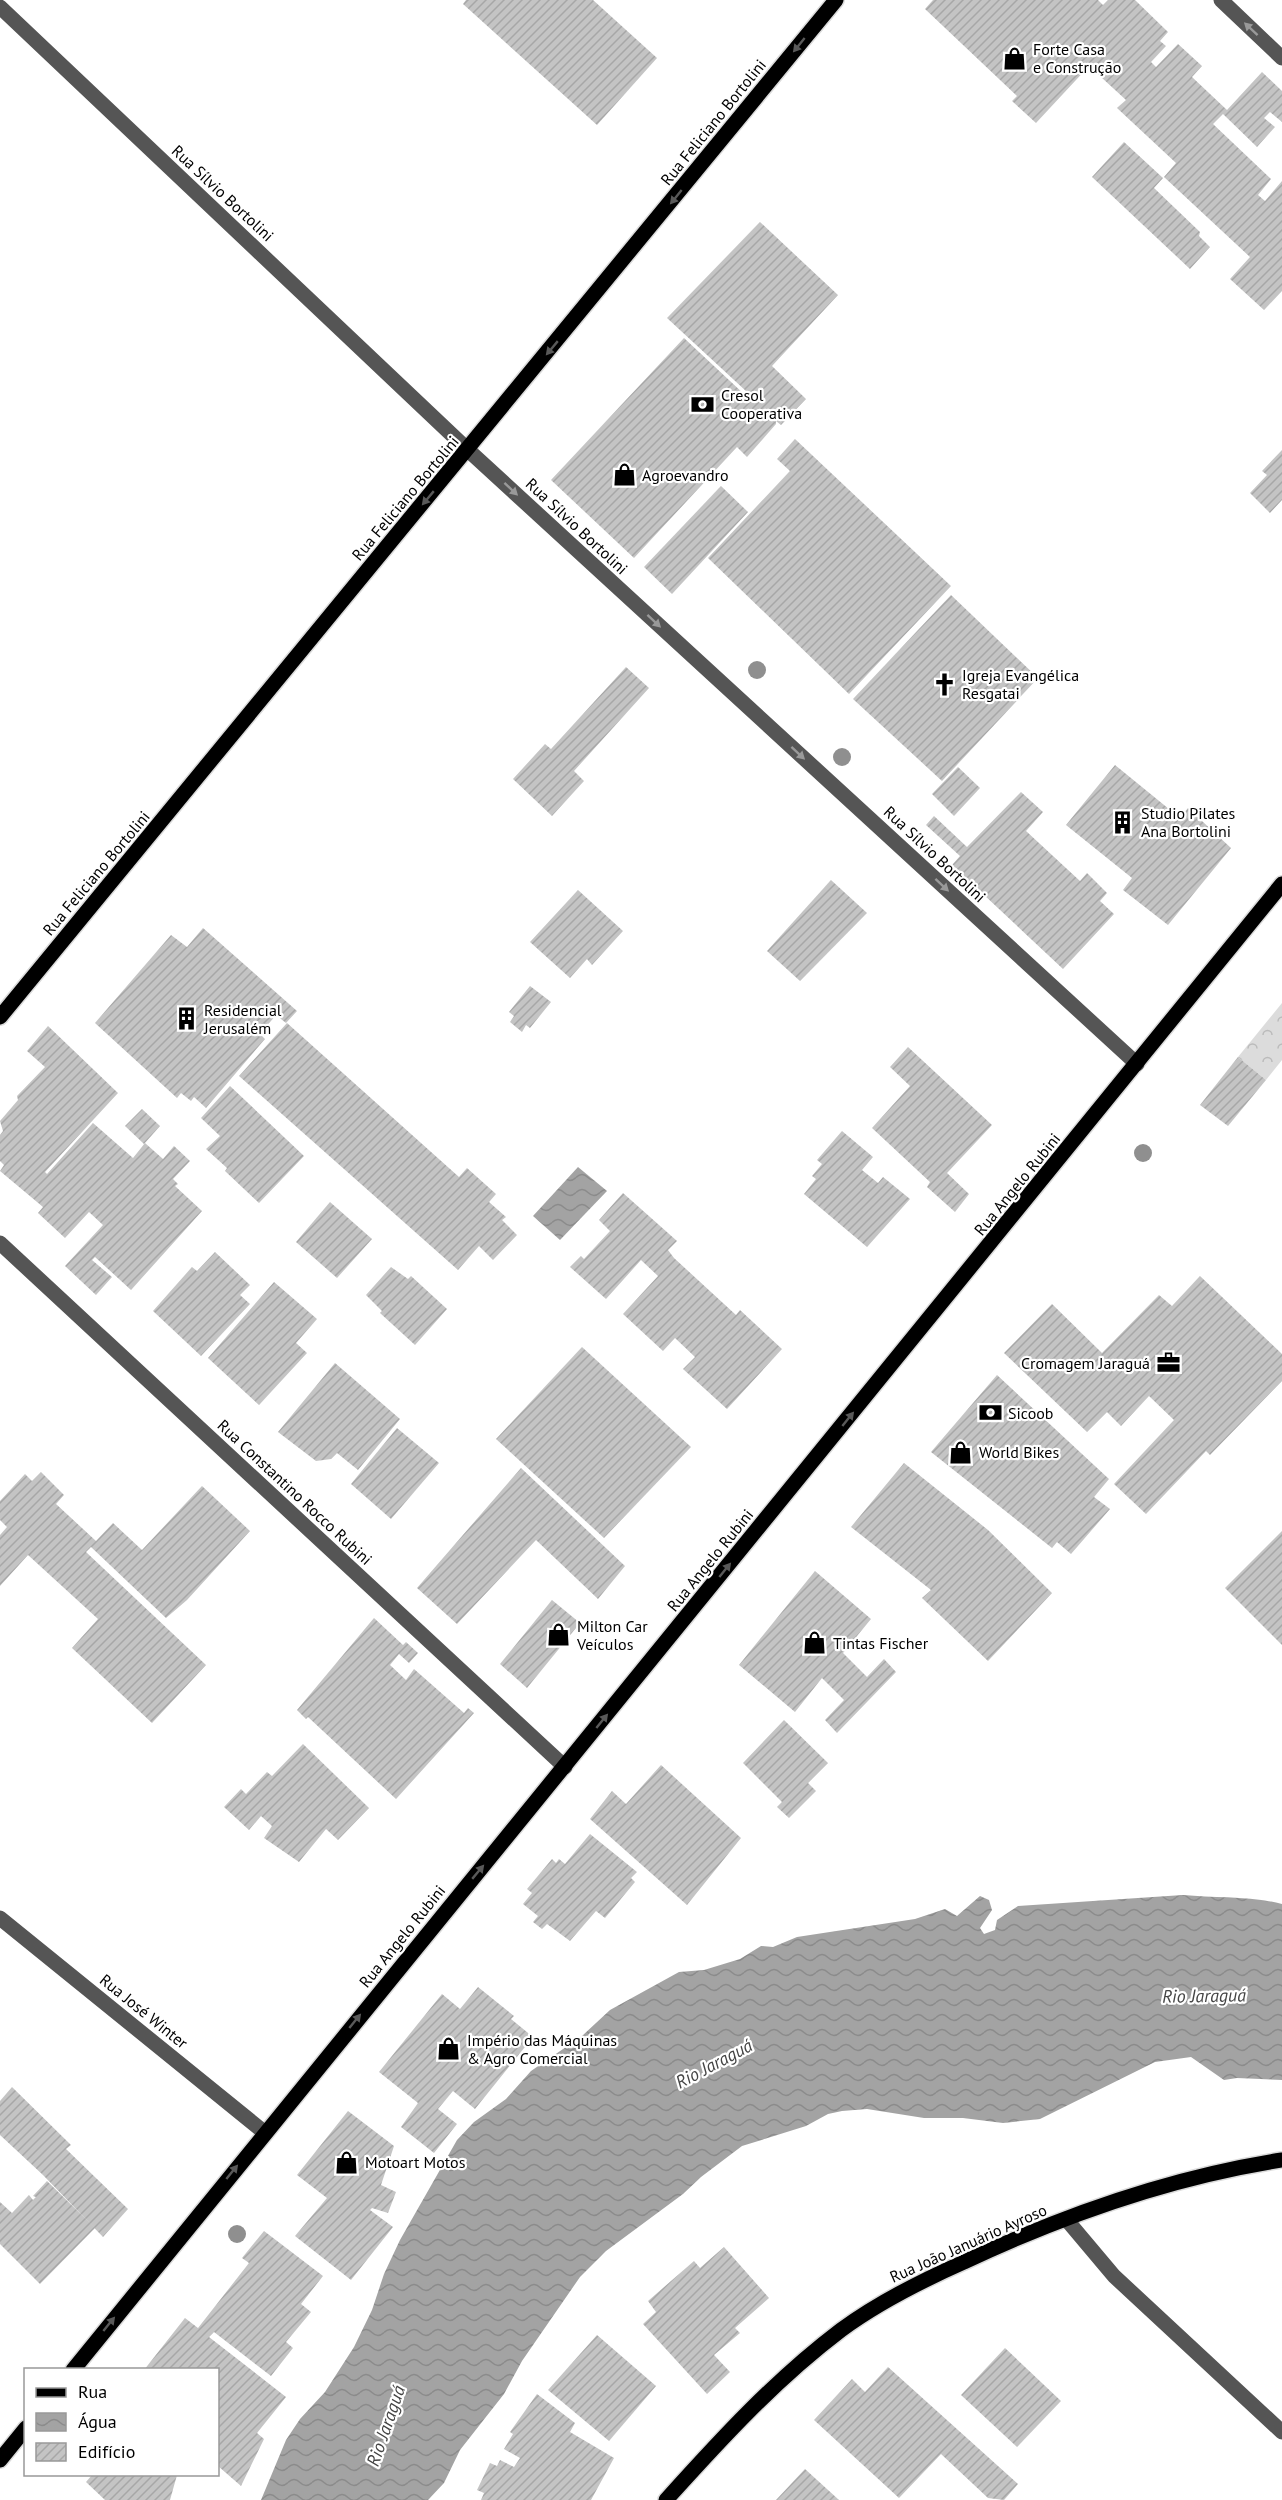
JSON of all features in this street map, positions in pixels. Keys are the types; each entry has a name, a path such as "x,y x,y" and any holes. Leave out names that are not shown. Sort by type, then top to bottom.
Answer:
{"main road":[{"name":"Rua Feliciano Bortolini","path":"0,1017 836,0"},
{"name":"Rua Angelo Rubini","path":"75,2368 264,2132 565,1767 1282,884"},
{"name":"Rua João Januário Ayroso","path":"666,2500 740,2418 788,2372 842,2329 886,2300 1000,2245 1066,2219 1162,2186 1282,2160"},
{"path":"0,2460 24,2430"}],"street":[{"path":"1221,0 1282,58"},
{"name":"Rua Sílvio Bortolini","path":"0,7 468,450 1137,1064"},
{"name":"Rua Constantino Rocco Rubini","path":"0,1243 565,1767"},
{"name":"Rua José Winter","path":"0,1918 264,2132"},
{"path":"1066,2219 1114,2276 1282,2432"}],"green space":[{"path":"1282,1003 1282,1060 1266,1080 1238,1057"}],"water":[{"path":"578,1167 607,1191 560,1240 533,1216"},
{"name":"Rio Jaraguá","path":"1183,1895 1246,1898 1282,1904 1282,2080 1237,2078 1224,2080 1191,2057 1155,2062 1040,2119 1003,2123 963,2118 924,2118 867,2109 842,2111 828,2114 806,2126 742,2146 701,2177 683,2194 606,2251 580,2277 522,2361 504,2394 460,2450 444,2483 428,2500 261,2500 286,2440 300,2419 325,2392 354,2347 372,2310 384,2274 400,2240 457,2140 474,2122 506,2099 531,2071 582,2036 610,2010 679,1972 704,1970 740,1959 761,1946 773,1947 797,1937 915,1919 945,1909 957,1916 980,1896 989,1900 992,1910 980,1928 984,1934 995,1930 997,1920 1018,1906"}],"building":[{"path":"466,0 593,0 657,58 597,125 463,4"},
{"path":"933,0 1098,0 1103,5 1108,0 1135,0 1168,32 1160,41 1166,46 1151,62 1156,67 1178,44 1202,66 1192,77 1227,110 1262,72 1282,91 1282,122 1270,112 1264,118 1275,127 1257,147 1223,114 1213,124 1271,179 1258,195 1265,201 1282,181 1282,291 1264,310 1230,279 1250,257 1164,177 1176,163 1117,108 1126,100 1089,66 1036,123 1012,101 1017,96 925,9"},
{"path":"1124,142 1163,178 1154,188 1200,232 1199,236 1210,247 1190,269 1092,177"},
{"path":"760,222 838,295 772,366 806,399 781,425 776,421 776,424 747,457 737,447 634,558 551,480 684,338 745,395 747,392 667,318"},
{"path":"795,439 951,586 849,694 708,558 790,471 777,459"},
{"path":"1282,450 1282,500 1270,513 1250,493 1267,475 1262,471"},
{"path":"721,486 748,512 672,594 644,567"},
{"path":"951,595 1038,678 942,781 853,699"},
{"path":"626,667 649,688 574,771 584,781 552,816 513,779 545,744 551,749"},
{"path":"1115,765 1180,818 1188,808 1231,848 1168,925 1123,890 1132,878 1066,825"},
{"path":"958,767 980,788 954,816 932,794"},
{"path":"1021,792 1043,812 1026,831 1080,881 1087,873 1107,893 1100,901 1114,914 1063,969 952,865 960,856 926,825 934,816 967,847"},
{"path":"831,880 867,913 800,981 767,951"},
{"path":"578,890 623,931 592,965 587,959 570,978 530,942"},
{"name":"Residencial Jerusalém","path":"203,928 297,1011 286,1023 276,1015 260,1034 265,1039 206,1108 194,1097 191,1101 181,1093 177,1098 95,1023 171,935 187,947"},
{"path":"530,986 551,1002 530,1028 526,1025 522,1032 510,1022 514,1016 509,1012"},
{"path":"287,1023 459,1177 467,1168 496,1194 489,1202 506,1217 502,1220 517,1235 493,1260 479,1246 458,1270 239,1076"},
{"path":"48,1026 118,1093 45,1172 47,1174 93,1123 133,1158 145,1143 163,1159 174,1146 190,1161 173,1179 178,1184 175,1186 202,1211 131,1290 95,1257 92,1260 112,1277 96,1295 65,1266 103,1225 89,1212 65,1238 38,1213 43,1207 0,1171 4,1165 0,1161 0,1135 3,1131 0,1121 18,1100 17,1096 45,1067 27,1051"},
{"path":"908,1047 992,1125 947,1173 969,1194 955,1212 927,1187 930,1182 872,1128 910,1086 890,1067"},
{"path":"1238,1057 1266,1080 1228,1126 1200,1105"},
{"path":"230,1086 304,1156 259,1203 225,1171 227,1168 206,1149 220,1136 201,1118"},
{"path":"142,1109 160,1126 144,1144 125,1126"},
{"path":"842,1131 873,1157 862,1170 878,1183 883,1177 910,1199 867,1247 804,1194 816,1179 812,1176 822,1164 817,1160"},
{"path":"623,1193 677,1241 668,1250 674,1258 736,1315 740,1310 782,1349 727,1409 683,1369 695,1357 675,1338 663,1351 623,1314 658,1276 641,1260 606,1299 570,1267 581,1256 584,1259 610,1231 599,1220"},
{"path":"330,1202 372,1239 337,1278 296,1242"},
{"path":"215,1252 250,1285 240,1295 250,1304 201,1356 153,1311 192,1267 197,1271"},
{"path":"391,1267 408,1279 411,1276 447,1309 415,1345 380,1313 382,1311 366,1295"},
{"path":"1200,1276 1282,1354 1282,1381 1210,1455 1206,1451 1146,1514 1114,1484 1174,1420 1149,1396 1121,1426 1107,1412 1087,1432 1004,1353 1052,1304 1102,1353 1159,1295 1172,1306"},
{"path":"274,1282 317,1319 296,1343 307,1353 259,1405 208,1358"},
{"path":"582,1347 691,1447 604,1538 496,1439"},
{"path":"335,1363 400,1419 358,1470 337,1453 331,1459 316,1461 278,1432"},
{"path":"997,1375 1109,1479 1094,1497 1110,1509 1071,1554 1057,1542 1052,1548 931,1452"},
{"path":"397,1428 439,1463 391,1519 351,1484"},
{"path":"904,1463 988,1530 1052,1593 988,1661 922,1598 931,1590 851,1527"},
{"path":"521,1468 625,1566 598,1599 536,1540 457,1624 417,1588"},
{"path":"41,1472 64,1495 56,1504 96,1541 113,1523 142,1550 202,1486 250,1531 187,1600 166,1618 91,1547 86,1552 206,1665 152,1723 72,1648 98,1619 28,1555 0,1586 0,1535 7,1527 0,1520 0,1501 25,1474 32,1481"},
{"path":"1282,1531 1282,1645 1225,1588"},
{"path":"815,1571 871,1619 843,1653 867,1677 884,1659 896,1672 837,1733 825,1720 844,1700 822,1678 795,1712 739,1665"},
{"path":"552,1600 580,1623 527,1688 500,1664"},
{"path":"374,1618 403,1645 406,1642 418,1653 409,1663 399,1654 390,1665 406,1680 414,1669 464,1713 468,1708 474,1713 396,1799 308,1717 306,1719 297,1710"},
{"path":"784,1720 828,1763 808,1783 816,1791 789,1818 777,1807 782,1802 743,1763"},
{"path":"303,1744 369,1808 338,1840 326,1829 299,1862 264,1838 272,1826 261,1816 249,1830 224,1807 241,1789 246,1794 267,1772 272,1776"},
{"path":"661,1765 741,1838 687,1905 590,1819 612,1791 626,1804"},
{"path":"590,1834 637,1872 631,1878 635,1882 605,1918 596,1911 570,1941 547,1924 542,1929 533,1922 538,1916 523,1904 532,1893 527,1889 552,1859 556,1863 559,1859 565,1864"},
{"path":"478,1987 514,2016 511,2019 533,2037 475,2109 453,2091 438,2109 457,2124 434,2153 401,2127 418,2103 379,2072 442,1994 460,2009"},
{"path":"12,2087 71,2145 66,2149 128,2209 103,2237 43,2175 0,2135 0,2101"},
{"path":"348,2111 394,2146 381,2185 396,2192 388,2213 372,2208 370,2210 393,2227 351,2280 295,2236 327,2198 297,2175"},
{"path":"47,2181 95,2228 40,2284 0,2244 0,2202 12,2213 29,2195 33,2200 36,2197 33,2196"},
{"path":"264,2231 323,2276 301,2304 311,2312 286,2342 293,2348 271,2376 214,2332 209,2337 286,2397 257,2433 264,2439 241,2486 219,2467 219,2368 146,2368 185,2318 198,2328 249,2263 242,2258"},
{"path":"724,2247 769,2298 735,2328 740,2333 714,2355 730,2372 707,2394 643,2324 656,2312 648,2301 694,2261 700,2268"},
{"path":"597,2335 656,2386 609,2441 548,2390"},
{"path":"1005,2348 1061,2401 1017,2447 961,2395"},
{"path":"888,2367 1018,2484 1004,2500 988,2498 941,2454 899,2498 814,2420 852,2379 865,2392"},
{"path":"537,2394 575,2423 570,2432 614,2458 591,2500 481,2500 484,2493 477,2490 490,2463 497,2466 500,2460 514,2467 520,2458 504,2449 513,2434 510,2432"},
{"path":"805,2469 839,2500 776,2500"},
{"path":"91,2476 177,2476 170,2500 105,2500 86,2482"}],"place":[{"name":"Forte Casa e Construção","path":"1015,58"},
{"name":"Cresol Cooperativa","path":"703,404"},
{"name":"Agroevandro","path":"624,475"},
{"name":"Igreja Evangélica Resgatai","path":"944,684"},
{"name":"Studio Pilates Ana Bortolini","path":"1123,822"},
{"name":"Residencial Jerusalém","path":"186,1019"},
{"name":"Cromagem Jaraguá","path":"1168,1363"},
{"name":"Sicoob","path":"990,1413"},
{"name":"World Bikes","path":"961,1452"},
{"name":"Milton Car Veículos","path":"559,1635"},
{"name":"Tintas Fischer","path":"815,1643"},
{"name":"Império das Máquinas & Agro Comercial","path":"449,2049"},
{"name":"Motoart Motos","path":"347,2162"}]}
